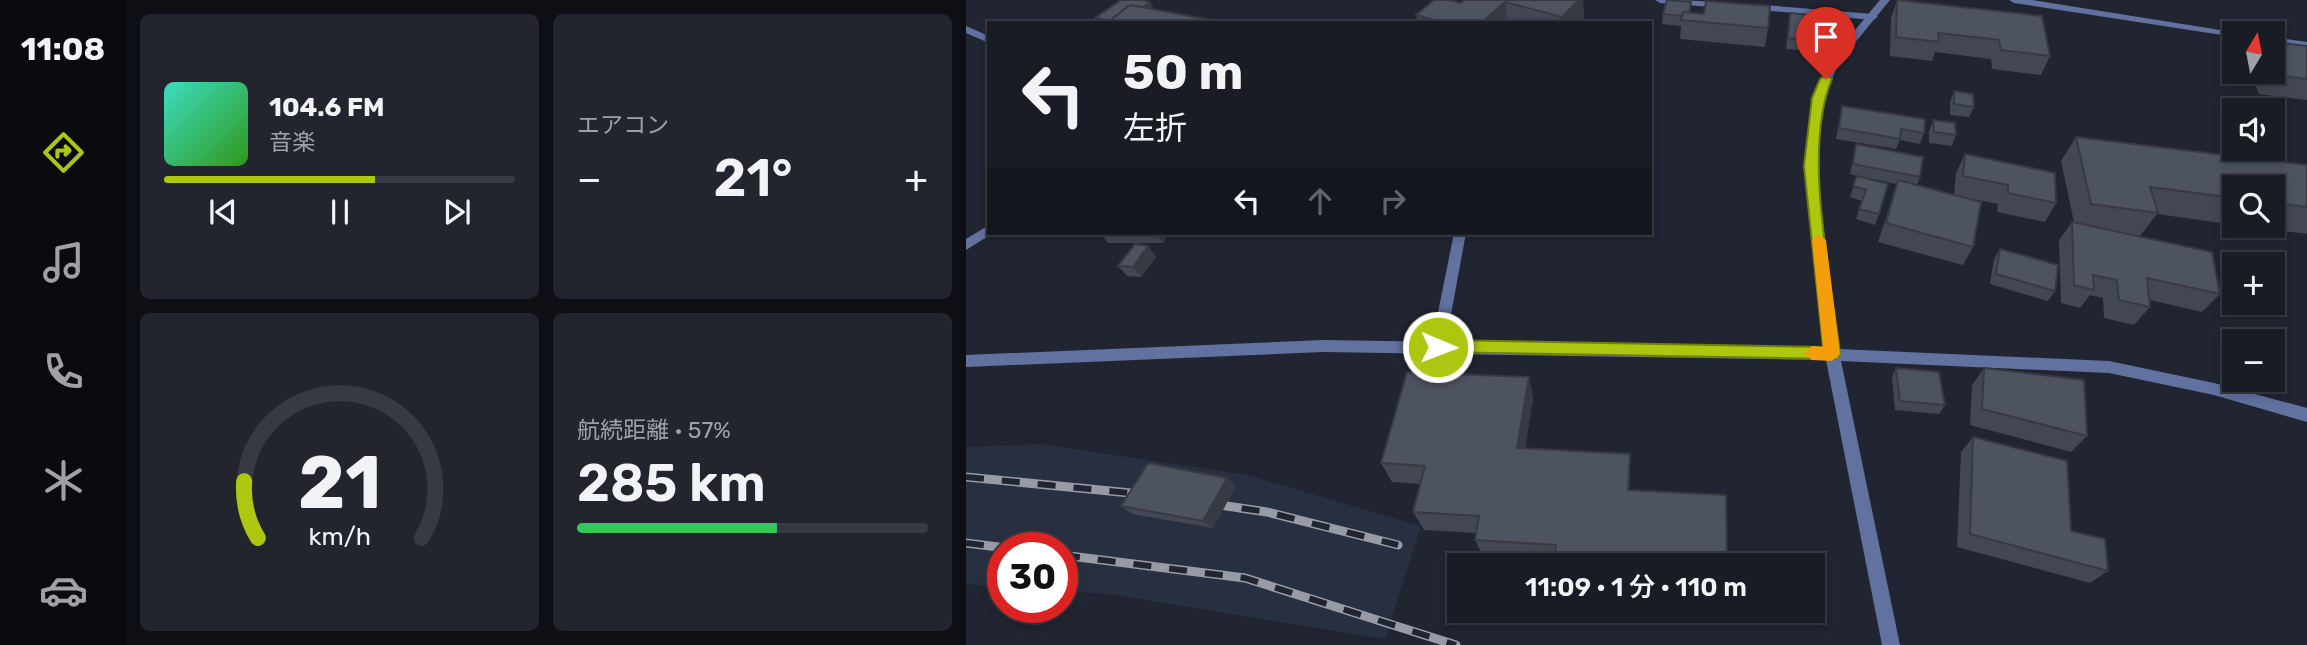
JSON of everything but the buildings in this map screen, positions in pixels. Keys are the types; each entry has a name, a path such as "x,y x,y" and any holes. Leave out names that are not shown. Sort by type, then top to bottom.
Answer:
{"street":[{"path":"1660,0 1873,17"},
{"path":"1885,0 1835,60 1818,98 1810,166 1832,354 1891,645"},
{"path":"2014,0 2222,32"},
{"path":"966,29 987,39"},
{"path":"2286,42 2307,45"},
{"path":"966,245 987,230"},
{"path":"1438,347 1460,235"},
{"path":"966,361 1323,346 1832,354 2109,367 2214,389 2307,415"}],"shaded area":[{"path":"1041,444 1247,475 1421,526 1385,639 1108,594 1078,592 1078,532 987,532 987,586 966,584 966,447"}],"railway":[{"path":"966,477 1151,495"},
{"path":"1206,503 1267,512 1398,545"},
{"path":"966,543 987,546"},
{"path":"1078,557 1245,578 1456,645"}],"slow traffic":[{"path":"1812,353 1832,354 1819,240"}],"route":[{"path":"1438,347 1832,354 1810,166 1818,98 1826,79"}]}
